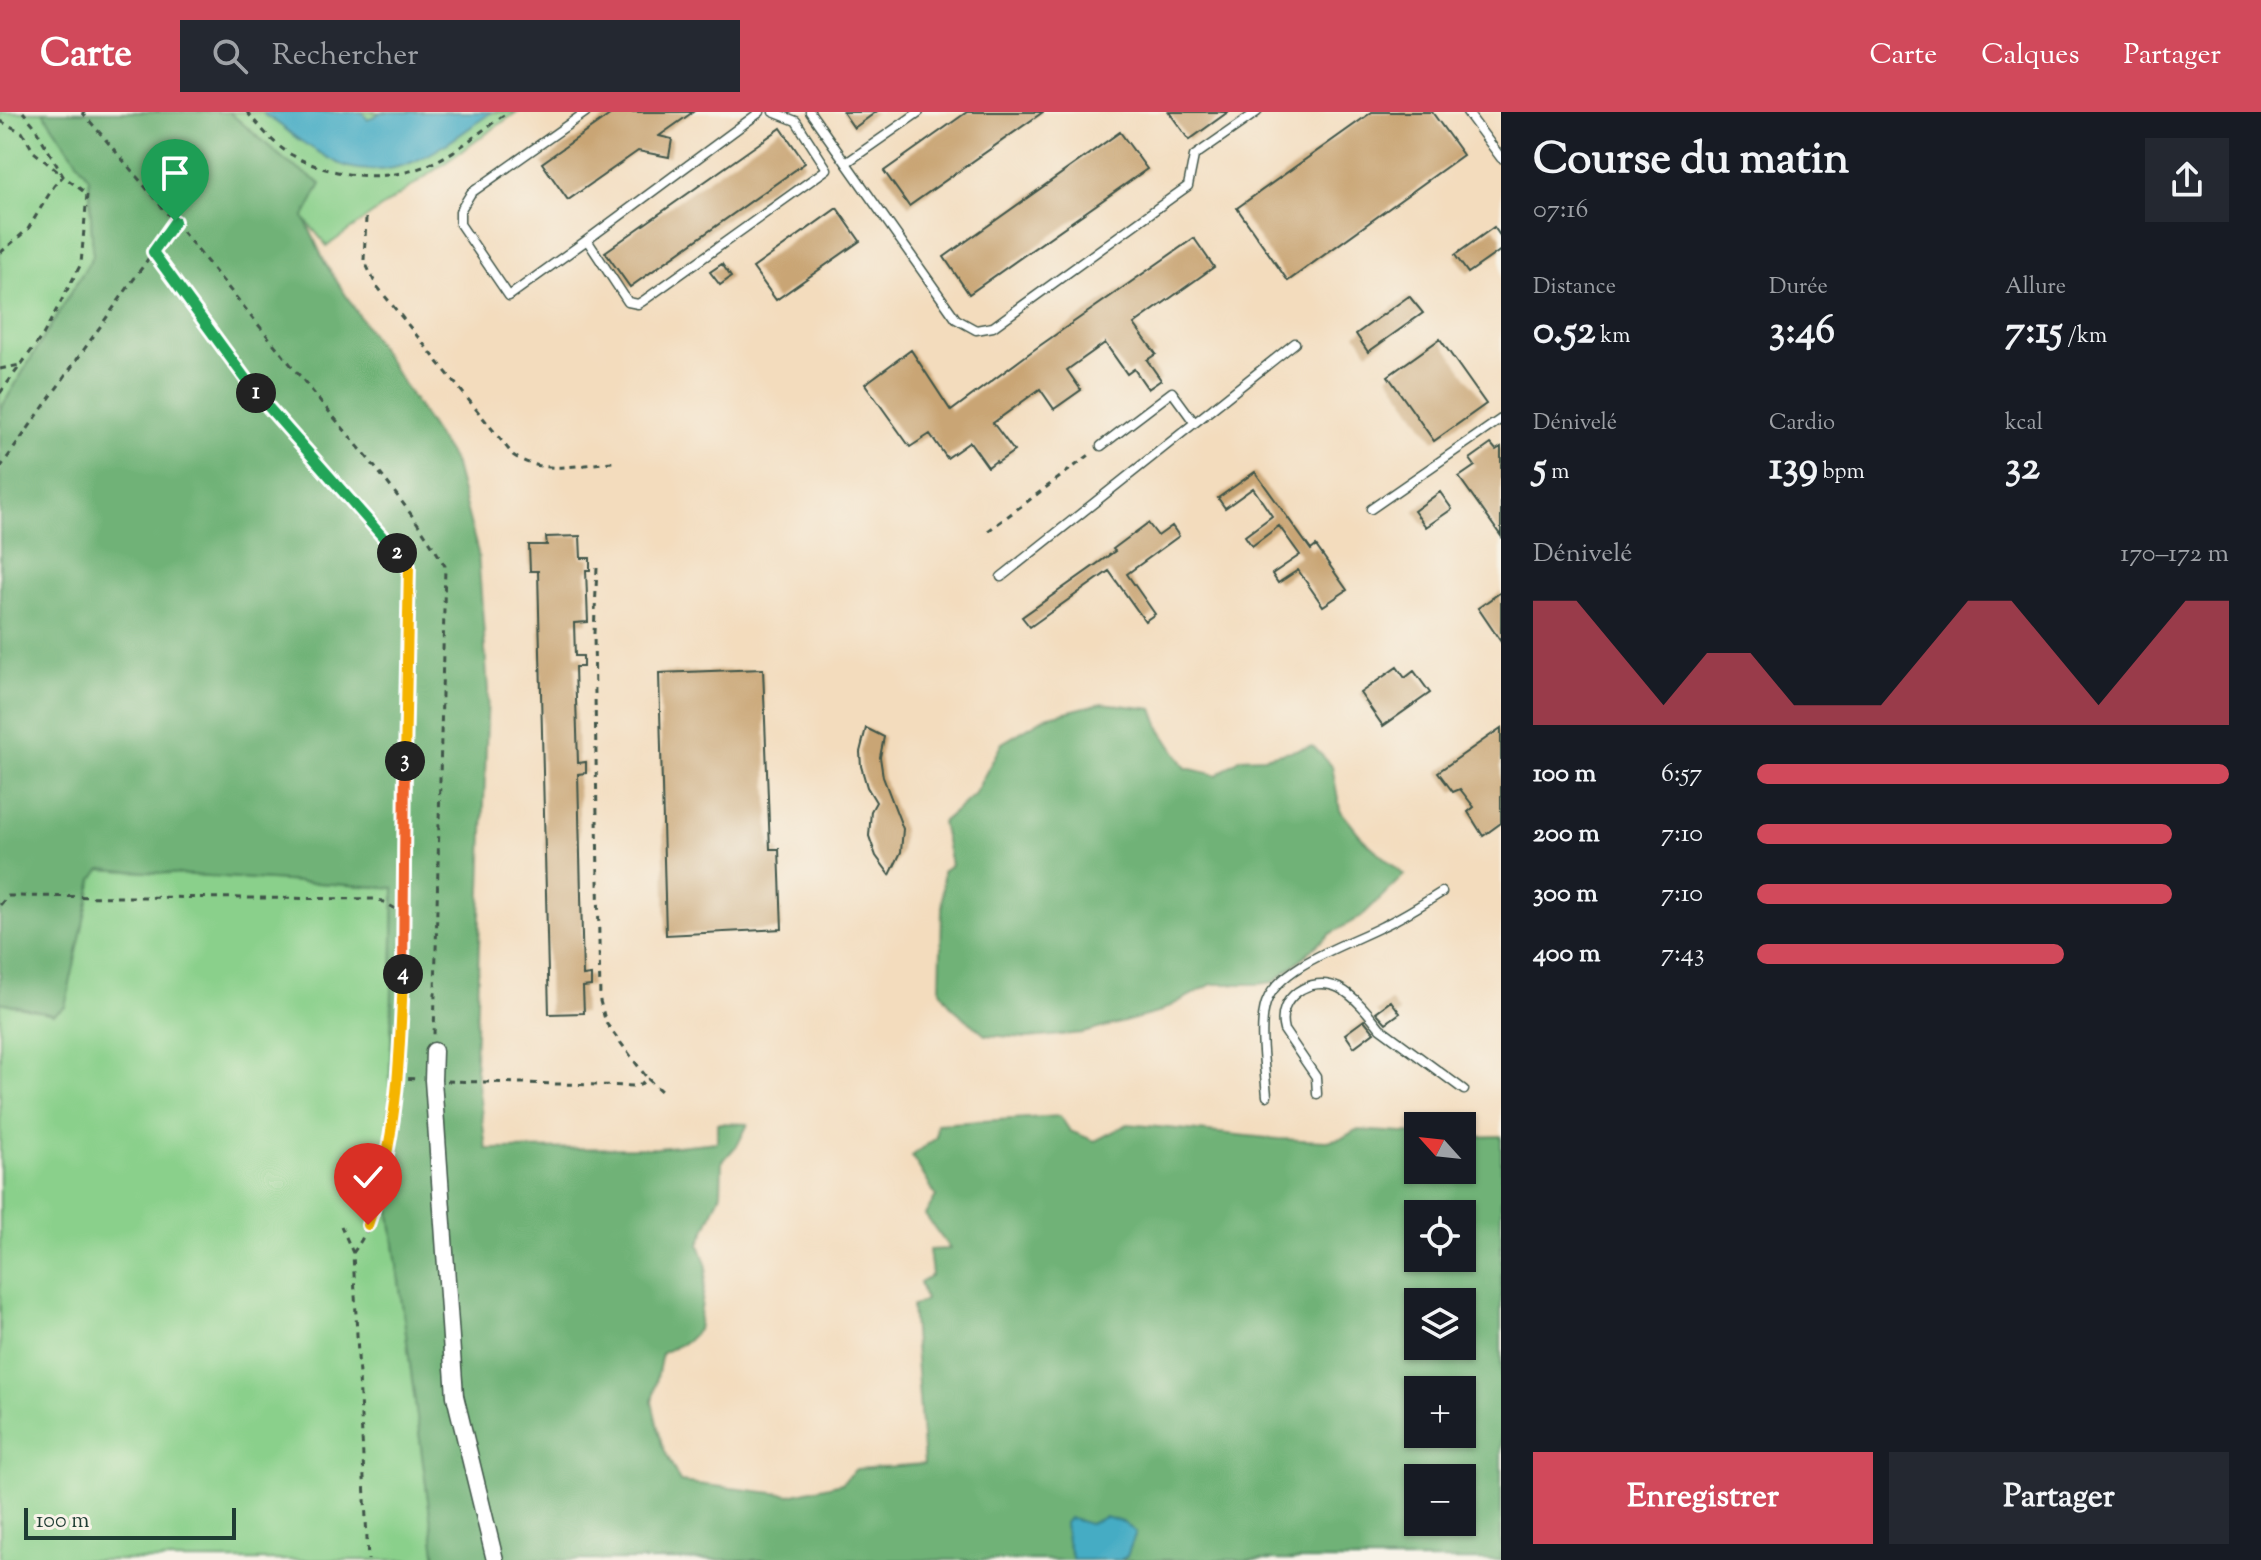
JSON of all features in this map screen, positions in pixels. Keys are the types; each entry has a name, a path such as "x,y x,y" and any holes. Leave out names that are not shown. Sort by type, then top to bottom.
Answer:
{"street":[{"path":"434,1051 433,1080 455,1396 495,1560"}],"lane":[{"path":"586,112 471,193 460,211 460,224 509,296 760,112"},
{"path":"587,240 628,302 638,304 643,301 827,169 796,121 773,112"},
{"path":"810,112 956,319 976,330 993,327 1188,186 1194,156 1257,112"},
{"path":"846,163 919,112"},
{"path":"1467,112 1501,158"},
{"path":"1001,577 1295,343"},
{"path":"1101,446 1172,392 1194,422"},
{"path":"1371,509 1501,419"},
{"path":"1267,1096 1264,1020 1266,1004 1273,990 1292,973 1332,948 1381,928 1442,892"},
{"path":"1317,1094 1316,1077 1282,1023 1291,998 1309,986 1322,982 1342,989 1380,1028 1464,1090"}],"path":[{"path":"23,112 63,176"},
{"path":"82,112 175,221 395,494 428,537 445,566 434,1051"},
{"path":"247,112 267,135 291,154 335,171 375,176 434,163 508,112"},
{"path":"0,121 22,132 34,152 87,194 81,264 43,335 0,393"},
{"path":"0,253 28,229 63,176"},
{"path":"366,218 364,260 376,285 513,455 541,468 614,462"},
{"path":"0,468 175,221"},
{"path":"153,252 255,391 409,566 399,1078 382,1185 368,1225 353,1253"},
{"path":"0,369 20,365"},
{"path":"988,531 1101,446"},
{"path":"597,568 594,633 600,1001 606,1023 647,1078 663,1093"},
{"path":"0,905 8,896 378,899 403,913"},
{"path":"399,1078 466,1084 634,1086 647,1078"},
{"path":"341,1226 353,1253 368,1560"}],"green space":[{"path":"0,112 43,112 89,178 93,256 0,410"},
{"path":"43,112 229,112 287,162 321,184 304,217 325,263 454,462 478,553 488,690 475,1060 486,1149 657,1148 717,1142 717,1123 748,1124 738,1144 722,1162 721,1193 699,1244 707,1267 698,1330 686,1342 662,1353 652,1402 662,1445 680,1482 790,1495 842,1483 856,1469 924,1464 912,1306 925,1300 920,1282 932,1275 929,1250 950,1249 925,1215 936,1196 912,1156 936,1138 937,1124 1060,1116 1070,1131 1095,1141 1128,1124 1327,1141 1342,1138 1356,1130 1404,1133 1404,1184 1476,1184 1476,1137 1501,1136 1501,1560 436,1560 388,1198 394,888 101,869 93,879 65,1007 53,1014 0,1002 0,410 93,256 89,178"},
{"path":"229,112 517,112 327,246 303,217 321,184 287,162"},
{"path":"1101,703 1153,709 1161,730 1186,768 1217,775 1241,758 1264,757 1313,746 1332,766 1340,810 1364,840 1404,875 1362,916 1330,934 1274,982 1212,984 1157,1013 1083,1033 1028,1038 985,1035 952,1007 940,990 943,871 951,865 942,822 974,795 1002,743 1046,717"},
{"path":"100,869 394,888 388,1198 436,1560 0,1560 0,1002 53,1014 93,879"}],"water":[{"path":"265,112 362,112 368,120 381,112 492,112 425,156 389,169 369,170 348,167 331,160 264,115"},
{"path":"1105,1517 1122,1522 1136,1532 1127,1556 1120,1560 1073,1560 1065,1523 1069,1518 1089,1524"}],"building":[{"path":"614,112 693,112 659,136 672,139 669,157 638,151 568,200 542,163"},
{"path":"843,112 876,112 854,128"},
{"path":"967,112 1043,112 909,206 884,171"},
{"path":"1169,112 1228,112 1189,140"},
{"path":"1372,112 1432,112 1463,155 1288,281 1237,208"},
{"path":"781,128 805,163 630,287 605,252"},
{"path":"1120,132 1147,169 969,294 944,257"},
{"path":"837,208 860,241 776,300 753,268"},
{"path":"1494,227 1501,237 1501,250 1468,273 1455,255"},
{"path":"1194,238 1214,267 1134,324 1156,354 1147,360 1161,380 1148,389 1134,369 1127,374 1105,343 1067,370 1081,390 1054,409 1040,389 993,423 1014,451 988,467 970,442 947,458 930,434 910,447 865,384 911,350 951,411"},
{"path":"722,264 731,277 720,285 710,272"},
{"path":"1409,296 1423,313 1368,352 1356,334"},
{"path":"1440,339 1486,404 1434,441 1388,376"},
{"path":"1491,444 1496,450 1501,447 1501,536 1459,477 1475,466 1470,459"},
{"path":"1255,472 1311,550 1316,546 1347,590 1323,606 1298,570 1278,583 1272,574 1300,555 1279,526 1252,546 1245,536 1272,516 1253,488 1225,508 1218,498"},
{"path":"1440,492 1452,509 1426,527 1414,511"},
{"path":"1148,523 1158,536 1172,526 1179,536 1127,574 1155,614 1145,621 1109,571 1030,627 1022,617 1115,551 1113,549"},
{"path":"580,536 581,558 590,558 590,570 586,570 588,622 574,623 575,656 583,656 583,667 575,667 578,763 586,762 586,773 578,774 583,976 591,975 591,986 583,987 584,1013 549,1014 538,571 530,571 529,545 547,545 546,537"},
{"path":"1501,592 1501,642 1478,608"},
{"path":"1397,667 1405,678 1414,671 1430,693 1383,726 1360,693"},
{"path":"763,669 770,849 779,849 782,929 666,935 659,673"},
{"path":"866,728 884,737 880,757 883,777 903,829 901,852 890,875 876,856 869,836 871,811 876,802 867,787 861,766 860,752"},
{"path":"1501,728 1501,823 1483,836 1468,812 1474,807 1460,789 1453,792 1438,772"},
{"path":"1391,1001 1400,1013 1386,1023 1376,1012"},
{"path":"1364,1020 1374,1032 1354,1047 1345,1034"}],"route":[{"path":"175,221 153,252 255,391 409,566 399,1078 382,1185 368,1225"}]}
